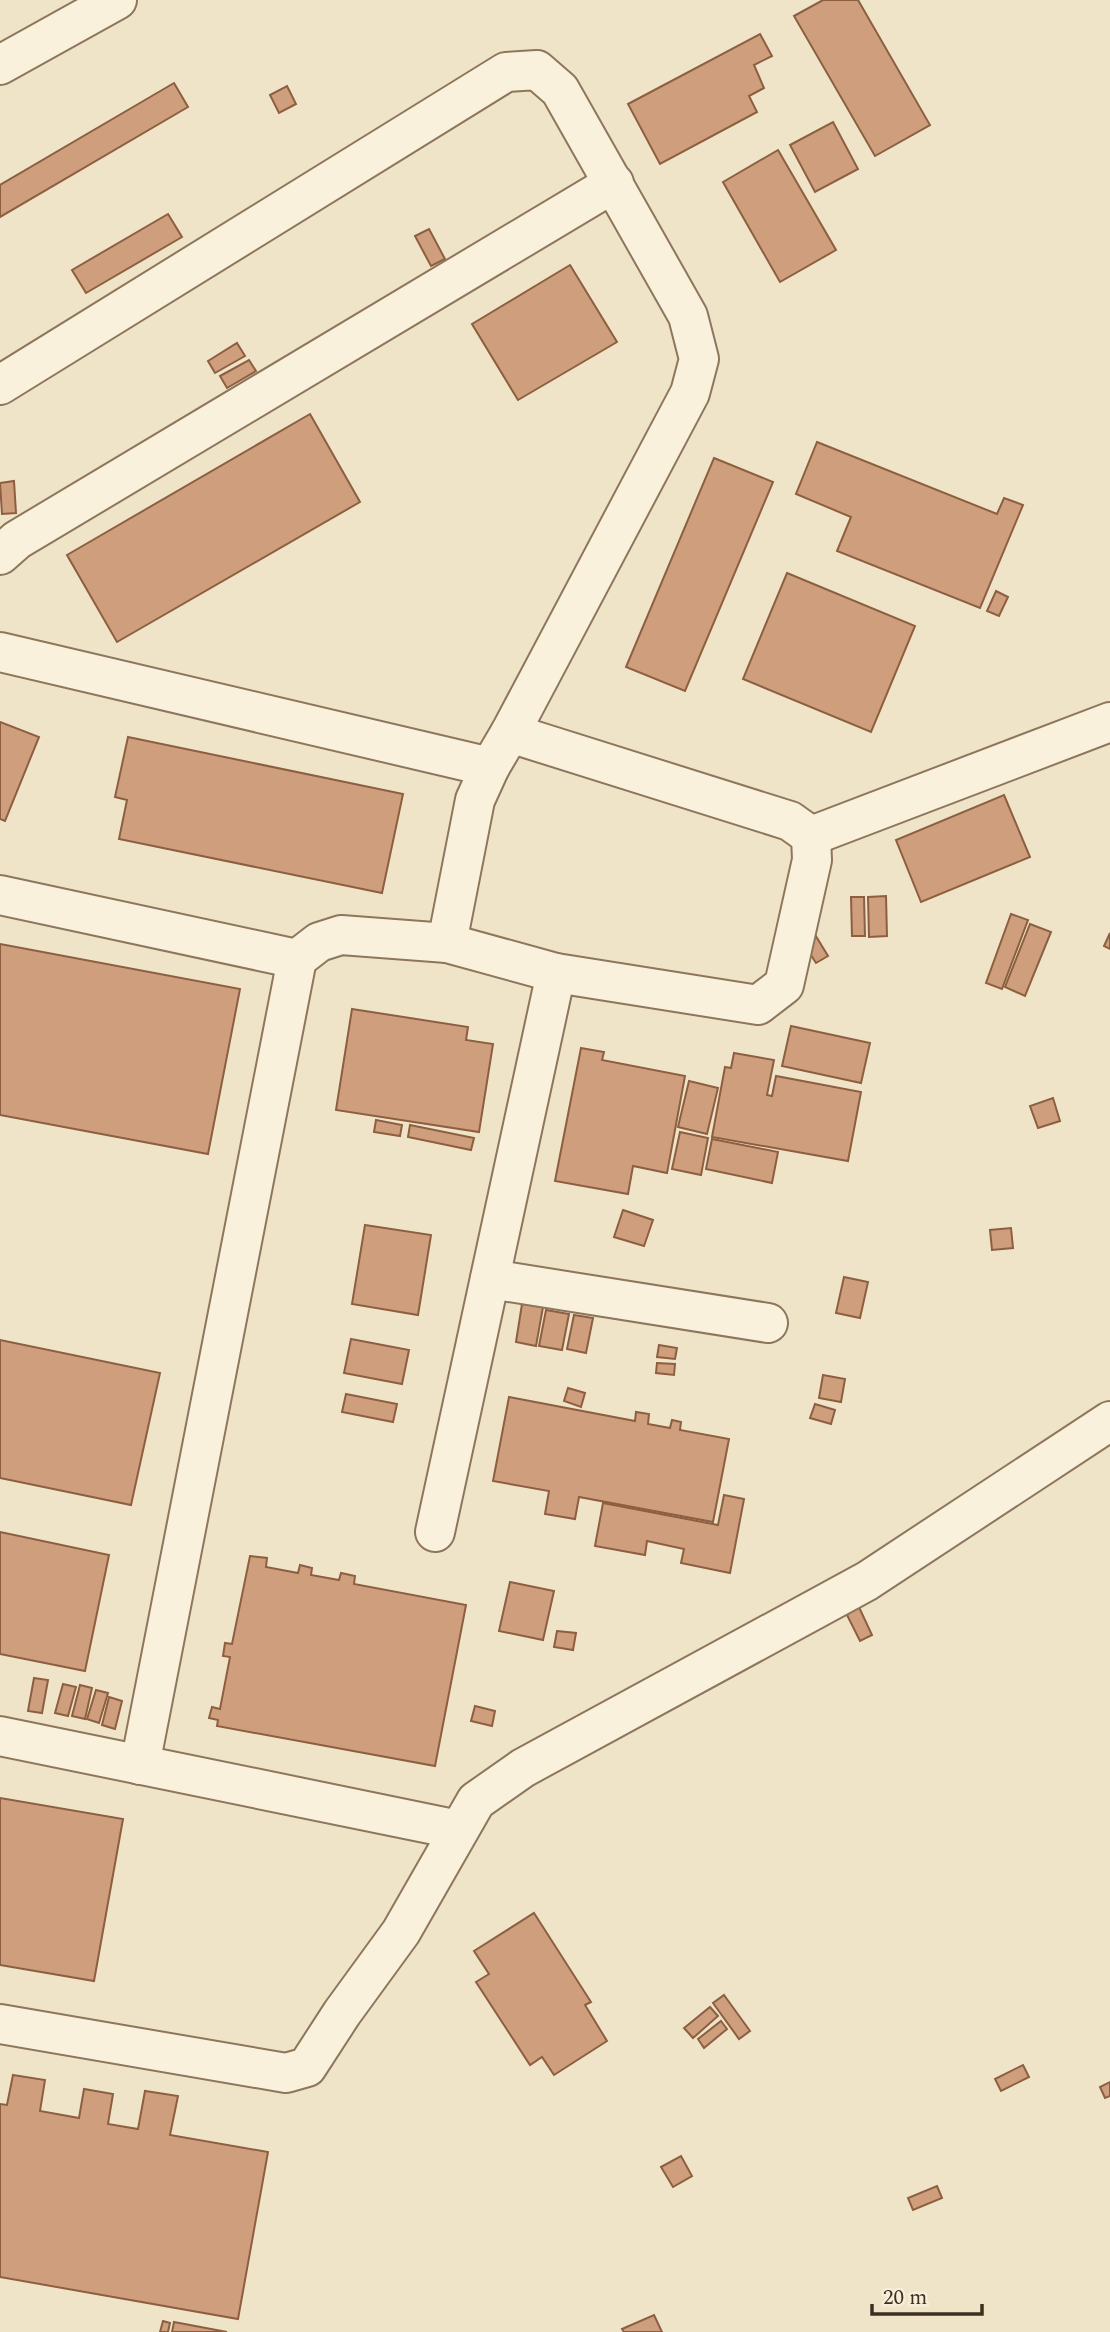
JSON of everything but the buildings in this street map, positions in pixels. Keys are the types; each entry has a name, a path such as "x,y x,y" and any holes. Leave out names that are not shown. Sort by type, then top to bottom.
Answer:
{"street":[{"path":"0,65 117,0"},
{"path":"0,385 506,72 537,70 560,90 688,316 698,359 690,393 490,766 475,800 447,943"},
{"path":"0,555 17,540 614,183"},
{"path":"0,652 490,766"},
{"path":"811,836 1110,722"},
{"path":"510,733 790,821 811,836"},
{"path":"140,1765 297,959 320,942 341,935 447,943 556,973 758,1004 784,985 812,860 811,836"},
{"path":"0,895 297,959"},
{"path":"435,1532 556,973"},
{"path":"490,1279 768,1323"},
{"path":"0,2024 286,2073 307,2067 342,2013 401,1932 476,1801 523,1768 867,1581 1110,1421"},
{"path":"0,1736 460,1830"}]}
